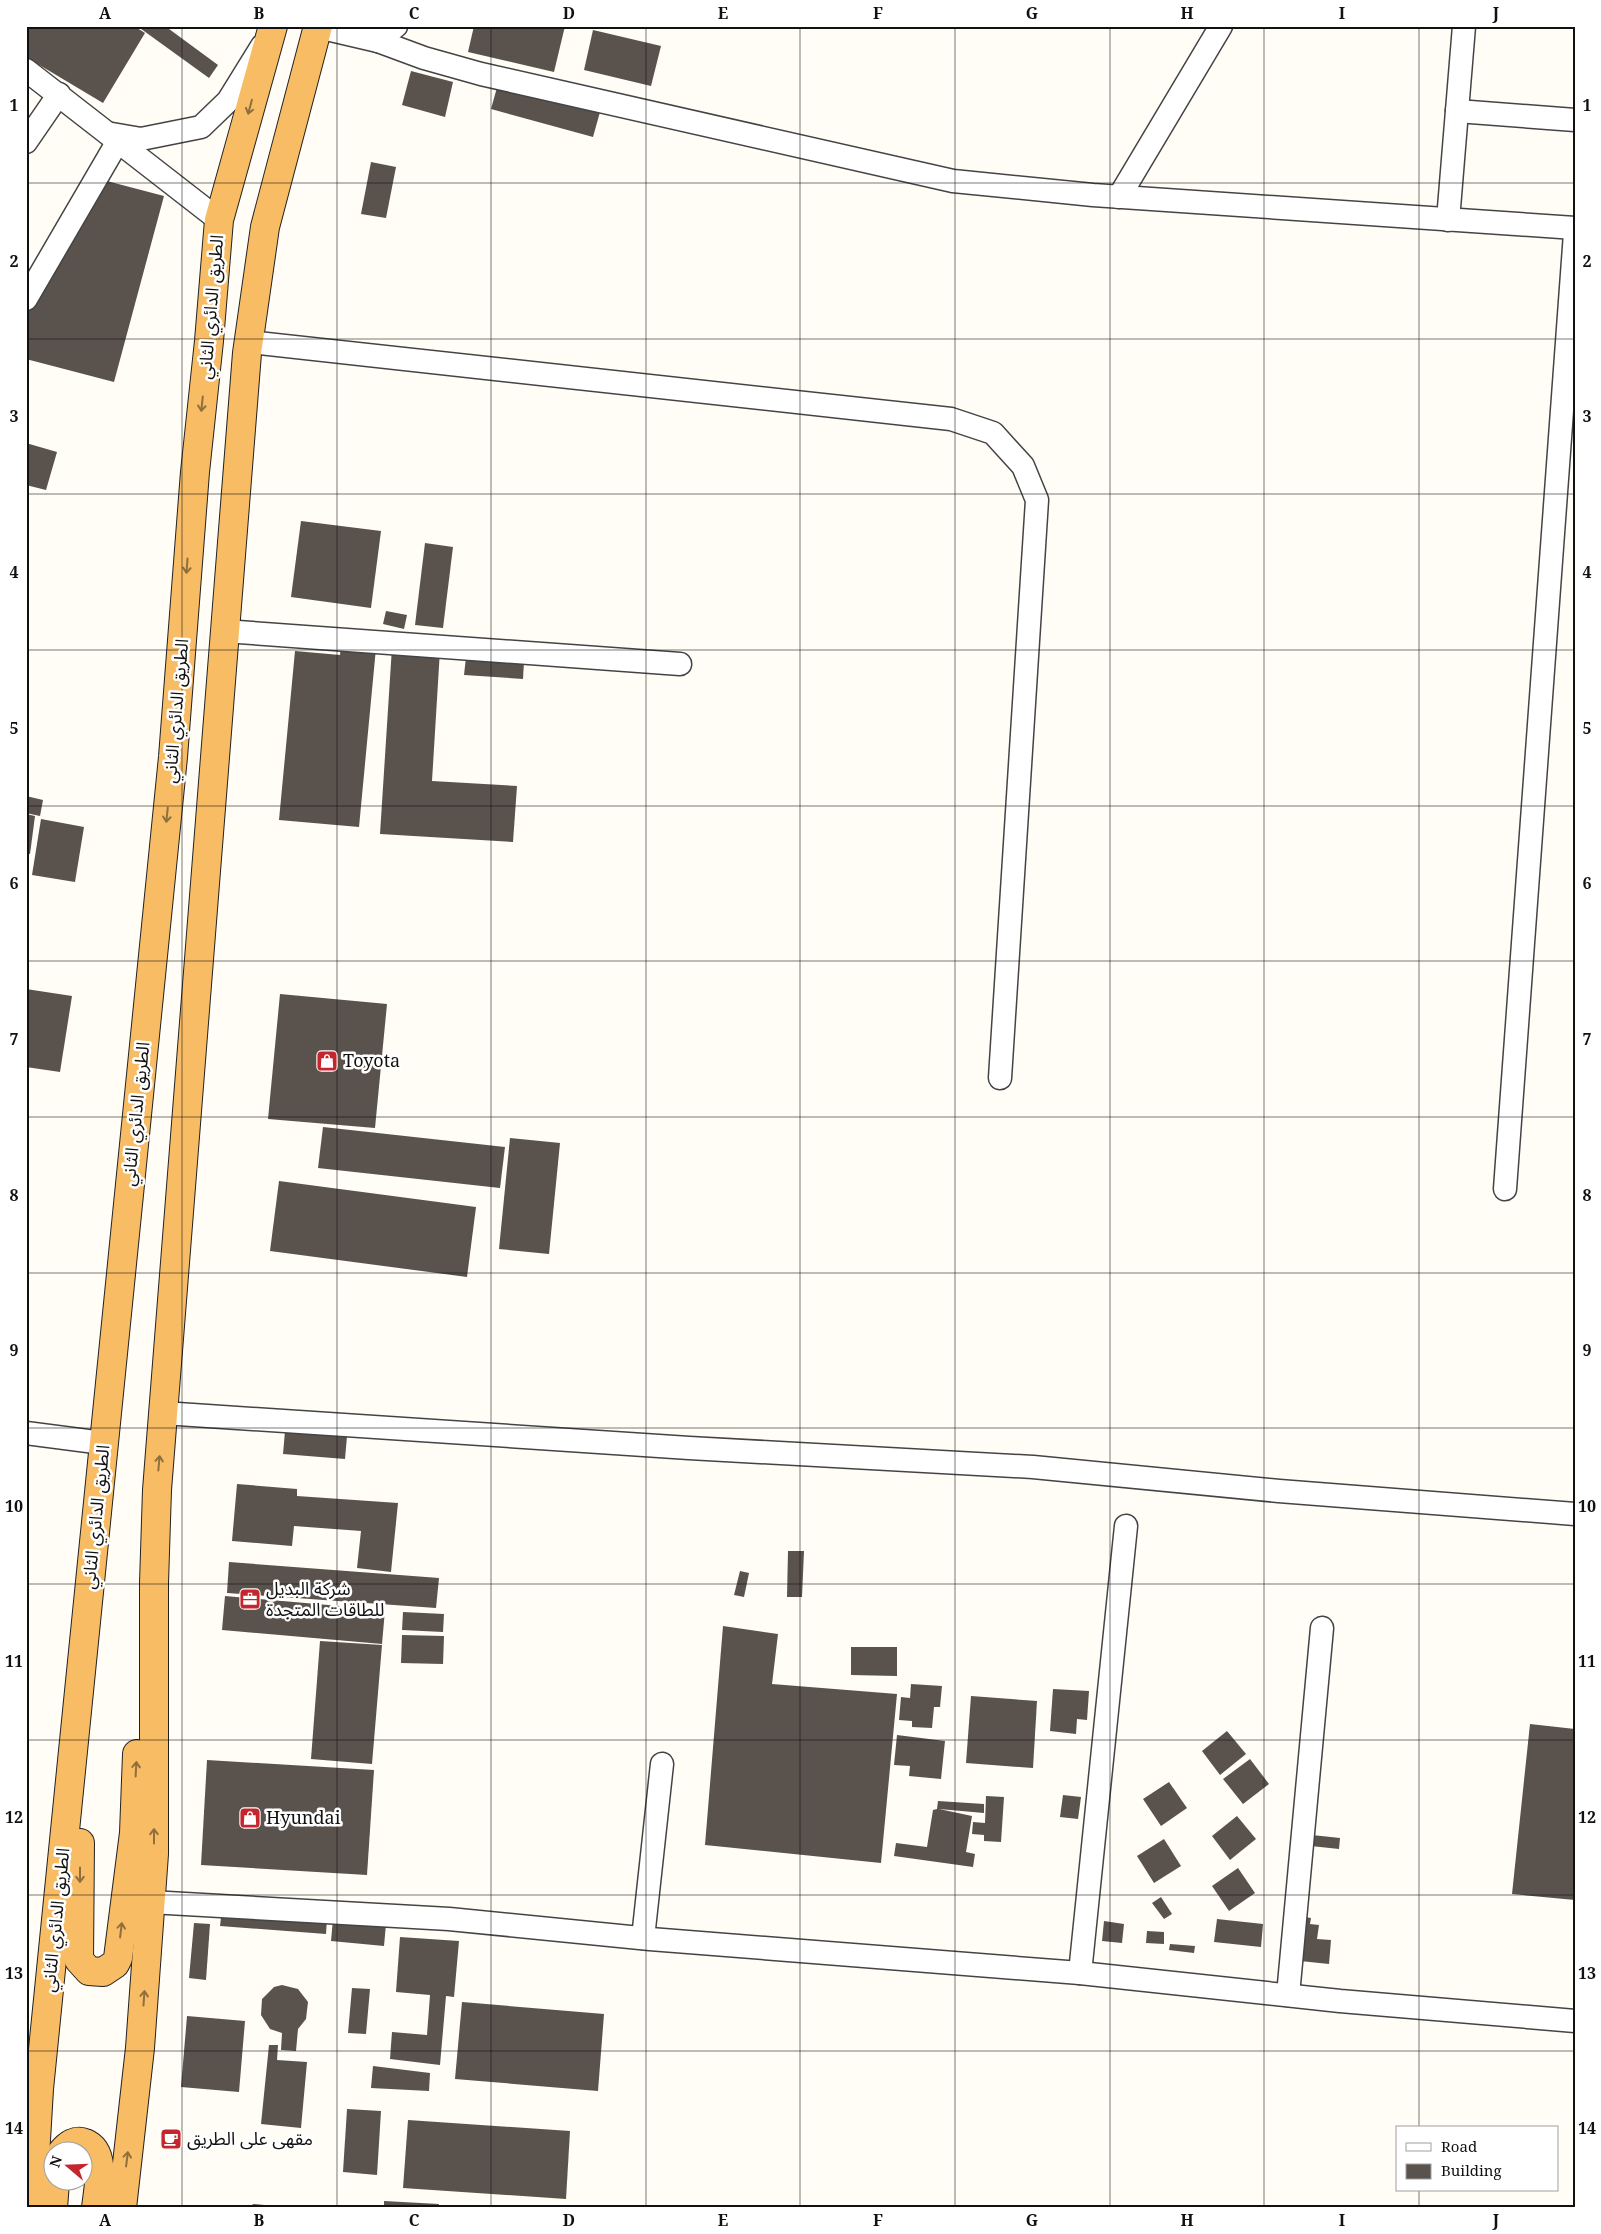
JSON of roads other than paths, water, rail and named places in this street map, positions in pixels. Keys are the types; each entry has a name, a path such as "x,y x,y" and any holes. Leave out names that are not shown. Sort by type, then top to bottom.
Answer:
{"highway":[{"path":"81,1687 79,1960 89,1971 96,1973 110,1969 118,1958 134,1833 142,1638 157,1490 224,631 249,342 265,227 318,27"},
{"name":"الطريق الدائري الثاني","path":"32,2208 40,2080 173,757 194,472 209,341 219,220 272,28"},
{"path":"122,2208 140,2048 154,1854 154,1583 157,1490"},
{"path":"92,2146 99,2159 96,2208"},
{"path":"53,2208 54,2192"}],"street":[{"path":"378,41 396,26"},
{"path":"1120,197 1221,26"},
{"path":"1448,220 1464,26"},
{"path":"318,27 378,41 424,58 481,74 953,181 1120,197 1575,228"},
{"path":"113,137 141,139 201,127 228,101 272,28"},
{"path":"26,70 219,220"},
{"path":"26,142 59,94"},
{"path":"1457,110 1575,120"},
{"path":"26,298 113,137"},
{"path":"1505,1189 1575,233"},
{"path":"249,342 951,419 993,433 1023,466 1037,500 1000,1078"},
{"path":"224,631 680,664"},
{"path":"163,1413 699,1448 1033,1467 1289,1491 1575,1514"},
{"path":"26,1433 103,1443"},
{"path":"1080,1973 1126,1526"},
{"path":"1288,1995 1322,1628"},
{"path":"644,1938 662,1764"},
{"path":"150,1902 449,1919 644,1938 1080,1973 1288,1995 1575,2021"}],"place":[{"name":"Toyota","path":"327,1061"},
{"name":"شركة البديل للطاقات المتجدة","path":"250,1599"},
{"name":"Hyundai","path":"250,1818"},
{"name":"مقهى على الطريق","path":"171,2139"}]}
